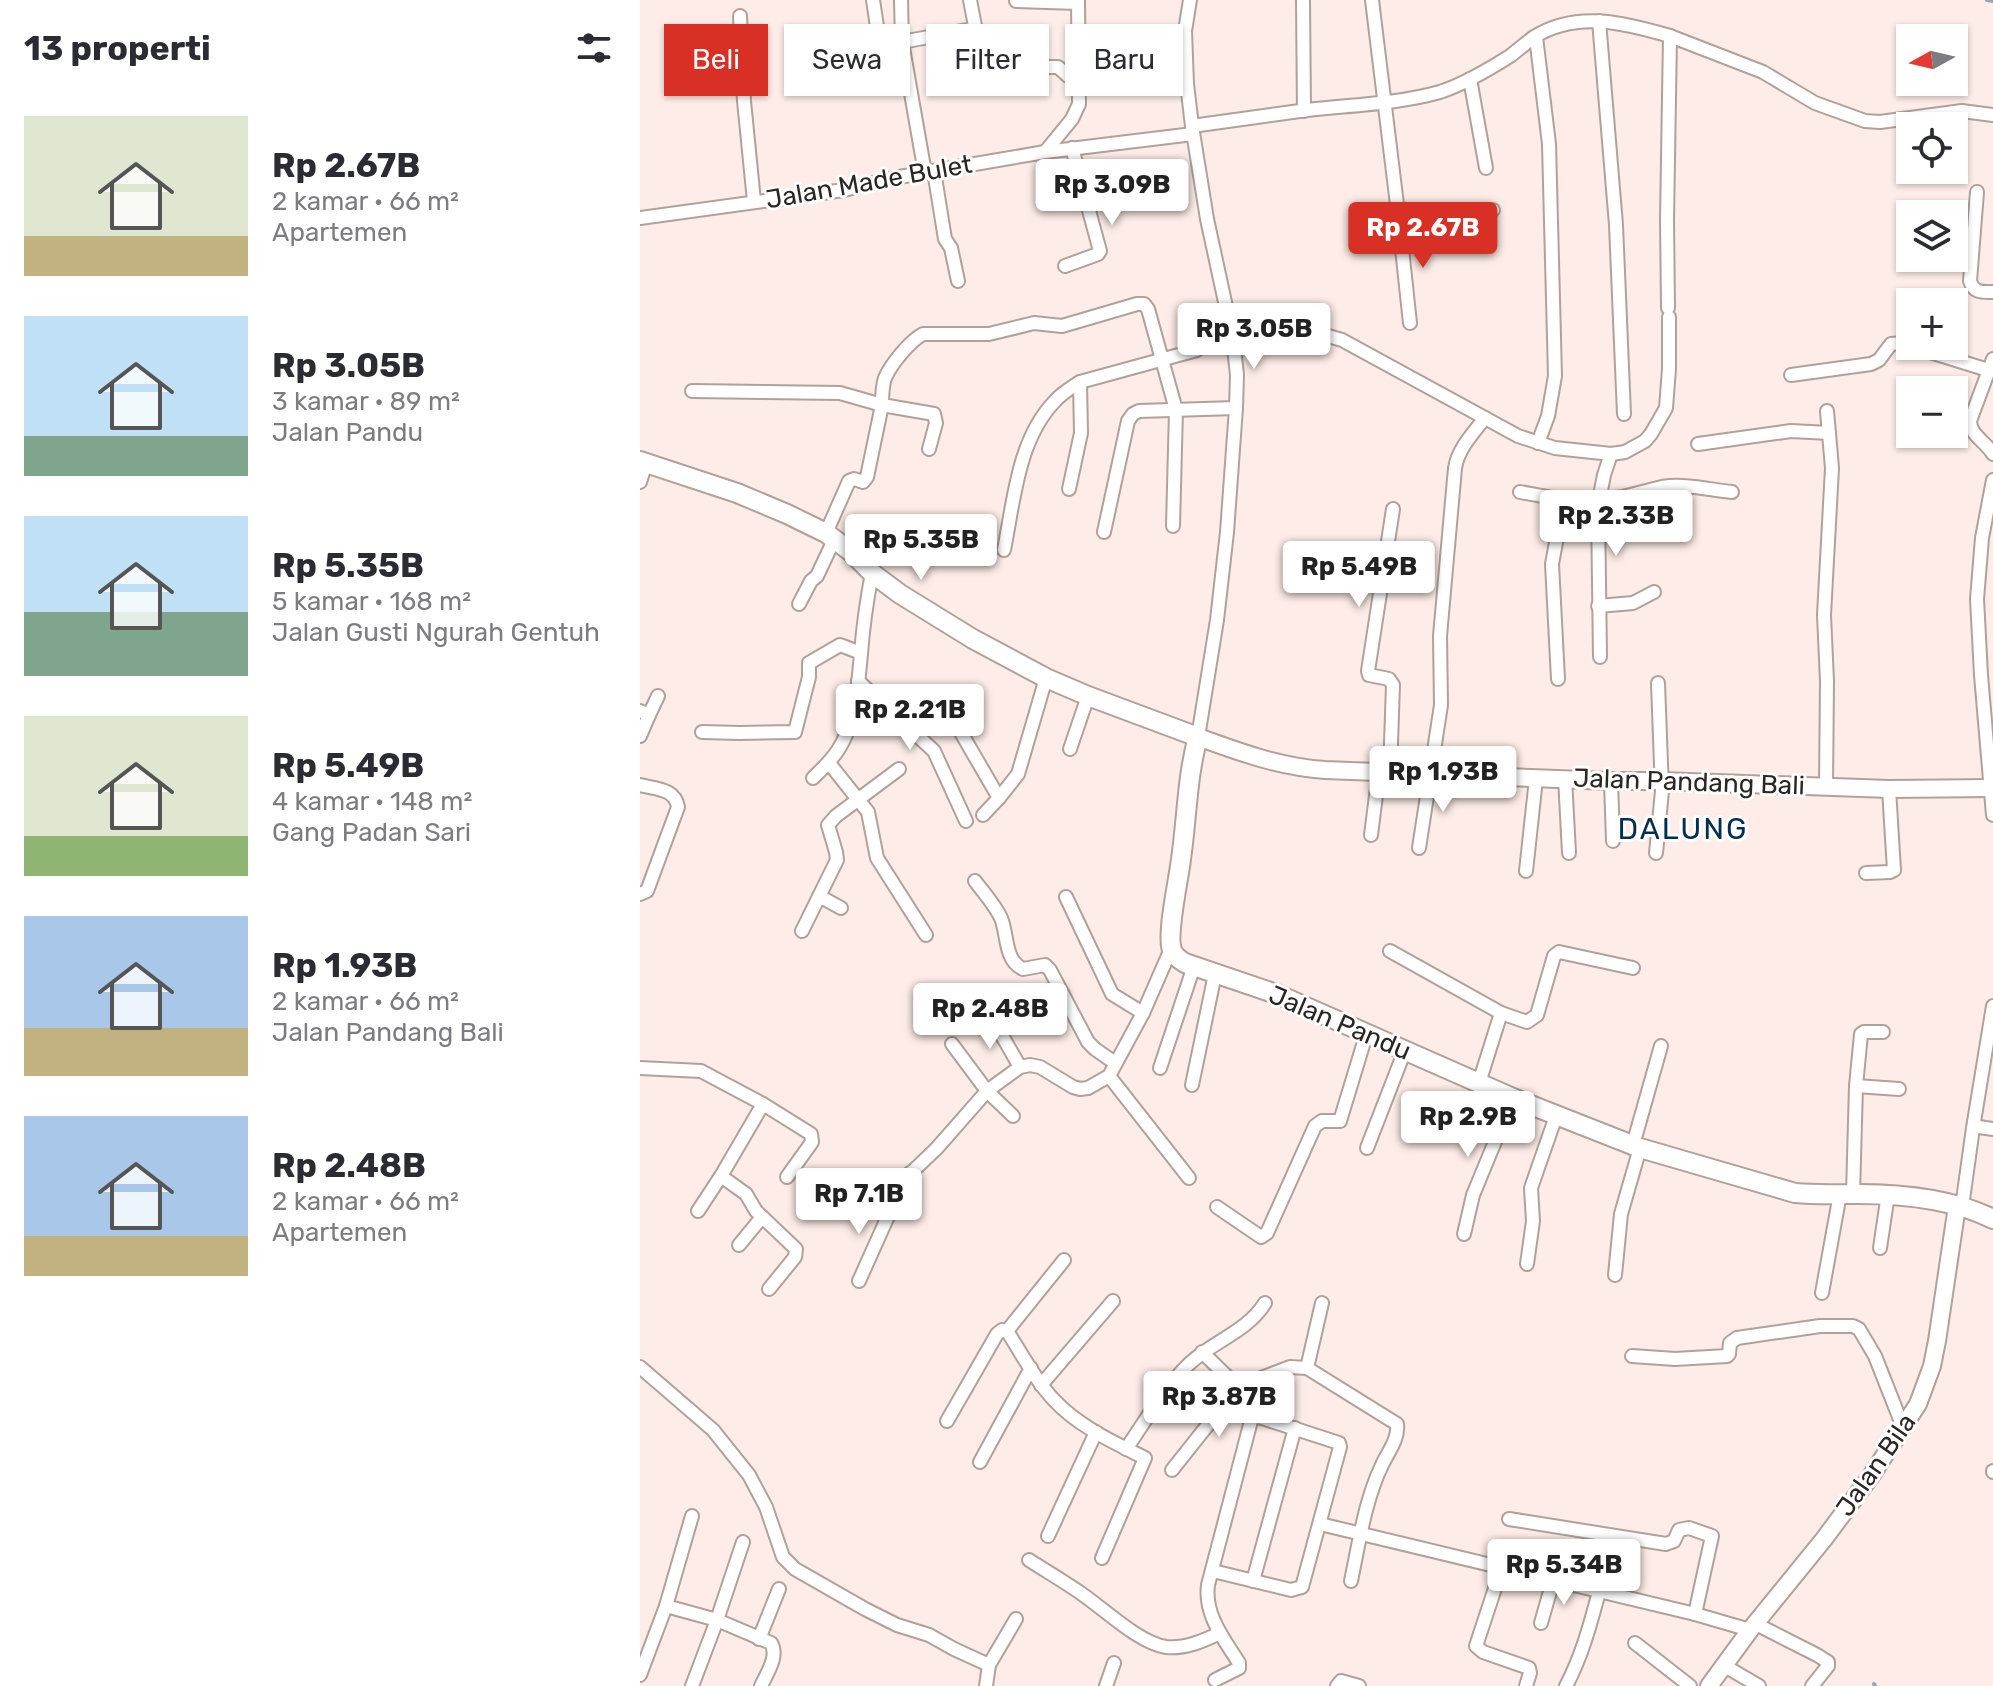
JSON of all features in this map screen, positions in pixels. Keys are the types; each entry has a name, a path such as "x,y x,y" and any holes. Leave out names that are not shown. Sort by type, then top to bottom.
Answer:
{"main road":[{"path":"643,462 763,503 830,537 900,594 973,639 1046,678 1196,736 1171,949"},
{"name":"Jalan Pandu","path":"1171,949 1178,959 1194,966 1279,995 1513,1098 1636,1146 1795,1193 1888,1194 1992,1215"}],"street":[{"path":"873,0 877,24"},
{"path":"901,0 902,24"},
{"path":"910,38 972,29 975,21 970,0"},
{"path":"1190,0 1185,31 1187,84 1207,219 1233,339 1237,375 1227,532 1217,620 1196,736"},
{"path":"1303,0 1304,111"},
{"path":"1372,0 1410,323"},
{"path":"1016,1 1078,2 1079,24"},
{"path":"740,16 744,101 754,201"},
{"path":"1599,21 1616,225 1624,414"},
{"name":"Jalan Made Bulet","path":"640,218 844,190 1045,152 1438,92 1470,79 1536,37 1570,24 1599,21 1630,24 1670,36 1774,78 1815,103 1865,121 1880,122 1962,111 1993,115"},
{"path":"1233,339 1317,332 1342,340 1518,436 1546,446 1611,454 1625,452 1645,441 1666,408 1669,369 1667,220 1670,36"},
{"path":"1536,37 1549,144 1555,376 1548,416 1538,443"},
{"path":"910,77 945,239 952,252 958,281"},
{"path":"1470,79 1486,168"},
{"path":"1045,152 1075,113 1080,96"},
{"path":"1065,266 1100,251 1072,148"},
{"path":"1977,192 1970,281 1972,288 1978,292 1993,292"},
{"path":"1049,202 1084,197"},
{"path":"1399,221 1493,210"},
{"path":"799,604 817,576 849,481 863,482 867,477 885,378 912,341 923,334 989,334 1034,323 1062,326 1142,304 1148,309 1176,410 1173,526"},
{"path":"1791,375 1871,364 1879,360 1891,344 1896,344"},
{"path":"1004,550 1024,459 1035,429 1053,402 1080,382 1197,350"},
{"path":"1968,359 1990,364 1970,421 1971,431 1992,448"},
{"path":"1069,489 1081,433 1080,382"},
{"path":"692,391 840,393 882,405 934,414 936,423 929,449"},
{"path":"1104,532 1130,417 1139,411 1236,408"},
{"path":"1826,787 1824,615 1832,468 1827,411"},
{"path":"1419,848 1442,693 1440,636 1455,468 1462,450 1485,418"},
{"path":"1698,444 1791,431 1829,433"},
{"path":"1600,657 1599,502 1611,454"},
{"path":"640,482 643,462"},
{"path":"1993,480 1982,538 1977,599 1993,815"},
{"path":"1520,492 1564,500 1599,502 1662,487 1732,492"},
{"path":"1558,679 1552,564 1564,500"},
{"path":"1371,835 1385,772 1394,688 1392,681 1369,675 1368,671 1393,509"},
{"path":"813,778 840,749 851,718 872,573"},
{"path":"1598,606 1633,603 1654,592"},
{"path":"702,732 795,732 809,677 809,663 840,645 861,653"},
{"path":"983,815 1018,774 1046,678"},
{"path":"858,681 930,745 966,821"},
{"path":"1656,853 1662,791 1658,683"},
{"path":"640,736 645,713 658,696"},
{"path":"1070,749 1088,696"},
{"path":"956,724 999,798"},
{"name":"Jalan Pandang Bali","path":"1196,736 1259,758 1306,768 1536,779 1889,789 1991,788"},
{"path":"829,763 859,799 870,819 877,858 926,935"},
{"path":"802,931 837,856 828,825 899,769"},
{"path":"1565,778 1569,853"},
{"path":"1526,871 1536,779"},
{"path":"1611,781 1613,841"},
{"path":"640,785 672,793 678,807 647,891 640,894"},
{"path":"1866,873 1894,870 1889,789"},
{"path":"975,881 1001,918 1010,956 1015,964 1023,969 1045,965 1088,1042 1115,1063"},
{"path":"819,896 841,908"},
{"path":"1066,897 1112,994 1143,1013"},
{"path":"859,1281 889,1214 890,1187 937,1148 987,1091 1020,1067 1030,1065 1040,1067 1080,1089 1109,1076 1143,1013 1171,949"},
{"path":"1390,951 1501,1013 1524,1022 1534,1019 1554,956 1559,952 1633,968"},
{"path":"1160,1068 1194,966"},
{"path":"1192,1085 1215,974"},
{"path":"1960,1207 1993,1006"},
{"path":"1479,1083 1501,1013"},
{"path":"992,1018 1020,1067"},
{"path":"1217,1207 1261,1237 1267,1233 1315,1126 1322,1121 1340,1121 1367,1032"},
{"path":"1822,1293 1846,1194 1861,1034 1883,1032"},
{"path":"952,1044 987,1091 1013,1116"},
{"path":"1615,1275 1621,1214 1661,1046"},
{"path":"1367,1148 1405,1050"},
{"path":"640,1068 701,1071 760,1108 811,1134 812,1142 787,1177"},
{"path":"1109,1076 1189,1178"},
{"path":"1856,1086 1899,1089"},
{"path":"1464,1234 1473,1195 1513,1098"},
{"path":"698,1211 760,1108"},
{"path":"1527,1264 1533,1221 1531,1188 1556,1116"},
{"path":"1979,1127 1993,1129"},
{"path":"721,1176 746,1194 756,1211 795,1247 796,1253 769,1289"},
{"path":"1880,1248 1888,1194"},
{"name":"Jalan Bila","path":"1709,1686 1862,1489 1918,1404 1932,1366 1960,1207"},
{"path":"739,1245 762,1217"},
{"path":"1007,1331 1064,1260"},
{"path":"1041,1385 1113,1301"},
{"path":"1126,1449 1178,1376 1202,1352 1254,1319 1265,1303"},
{"path":"1307,1368 1322,1303"},
{"path":"1632,1356 1675,1359 1727,1356 1730,1343 1737,1338 1820,1326 1850,1325 1859,1329 1870,1345 1903,1427"},
{"path":"1007,1331 1041,1385 1065,1410 1096,1432 1145,1458 1102,1558"},
{"path":"947,1421 997,1334 1007,1331"},
{"path":"1202,1352 1238,1387"},
{"path":"640,1367 713,1430 749,1475 766,1507 783,1557 795,1569 897,1625 929,1635 989,1665"},
{"path":"1172,1470 1238,1387 1290,1367 1307,1368 1397,1424 1397,1436 1380,1468 1351,1581"},
{"path":"980,1462 1031,1368"},
{"path":"1213,1571 1291,1590 1302,1587 1339,1443 1259,1417 1251,1421 1213,1571 1207,1597 1210,1611 1239,1668 1215,1680"},
{"path":"1253,1581 1295,1428"},
{"path":"1048,1536 1096,1432"},
{"path":"640,1675 666,1606 692,1516"},
{"path":"1509,1519 1666,1544 1674,1541 1679,1530 1689,1528 1712,1536 1695,1614"},
{"path":"1320,1524 1753,1627 1828,1662 1814,1685"},
{"path":"692,1686 743,1542"},
{"path":"1029,1560 1153,1643 1166,1647 1187,1646 1220,1633"},
{"path":"1502,1567 1476,1646 1483,1652 1529,1668 1526,1686"},
{"path":"1541,1623 1553,1581"},
{"path":"759,1639 779,1589"},
{"path":"1566,1686 1587,1640 1599,1592"},
{"path":"666,1606 717,1620 771,1643 774,1655 761,1686"},
{"path":"986,1686 989,1665 1016,1619"},
{"path":"1635,1643 1690,1686"},
{"path":"1106,1686 1114,1663"},
{"path":"1723,1665 1759,1686"},
{"path":"1337,1686 1341,1681 1359,1686"}],"waterway":[{"path":"1987,0 1993,1"}],"district":[{"name":"DALUNG","path":"1683,829"}]}
